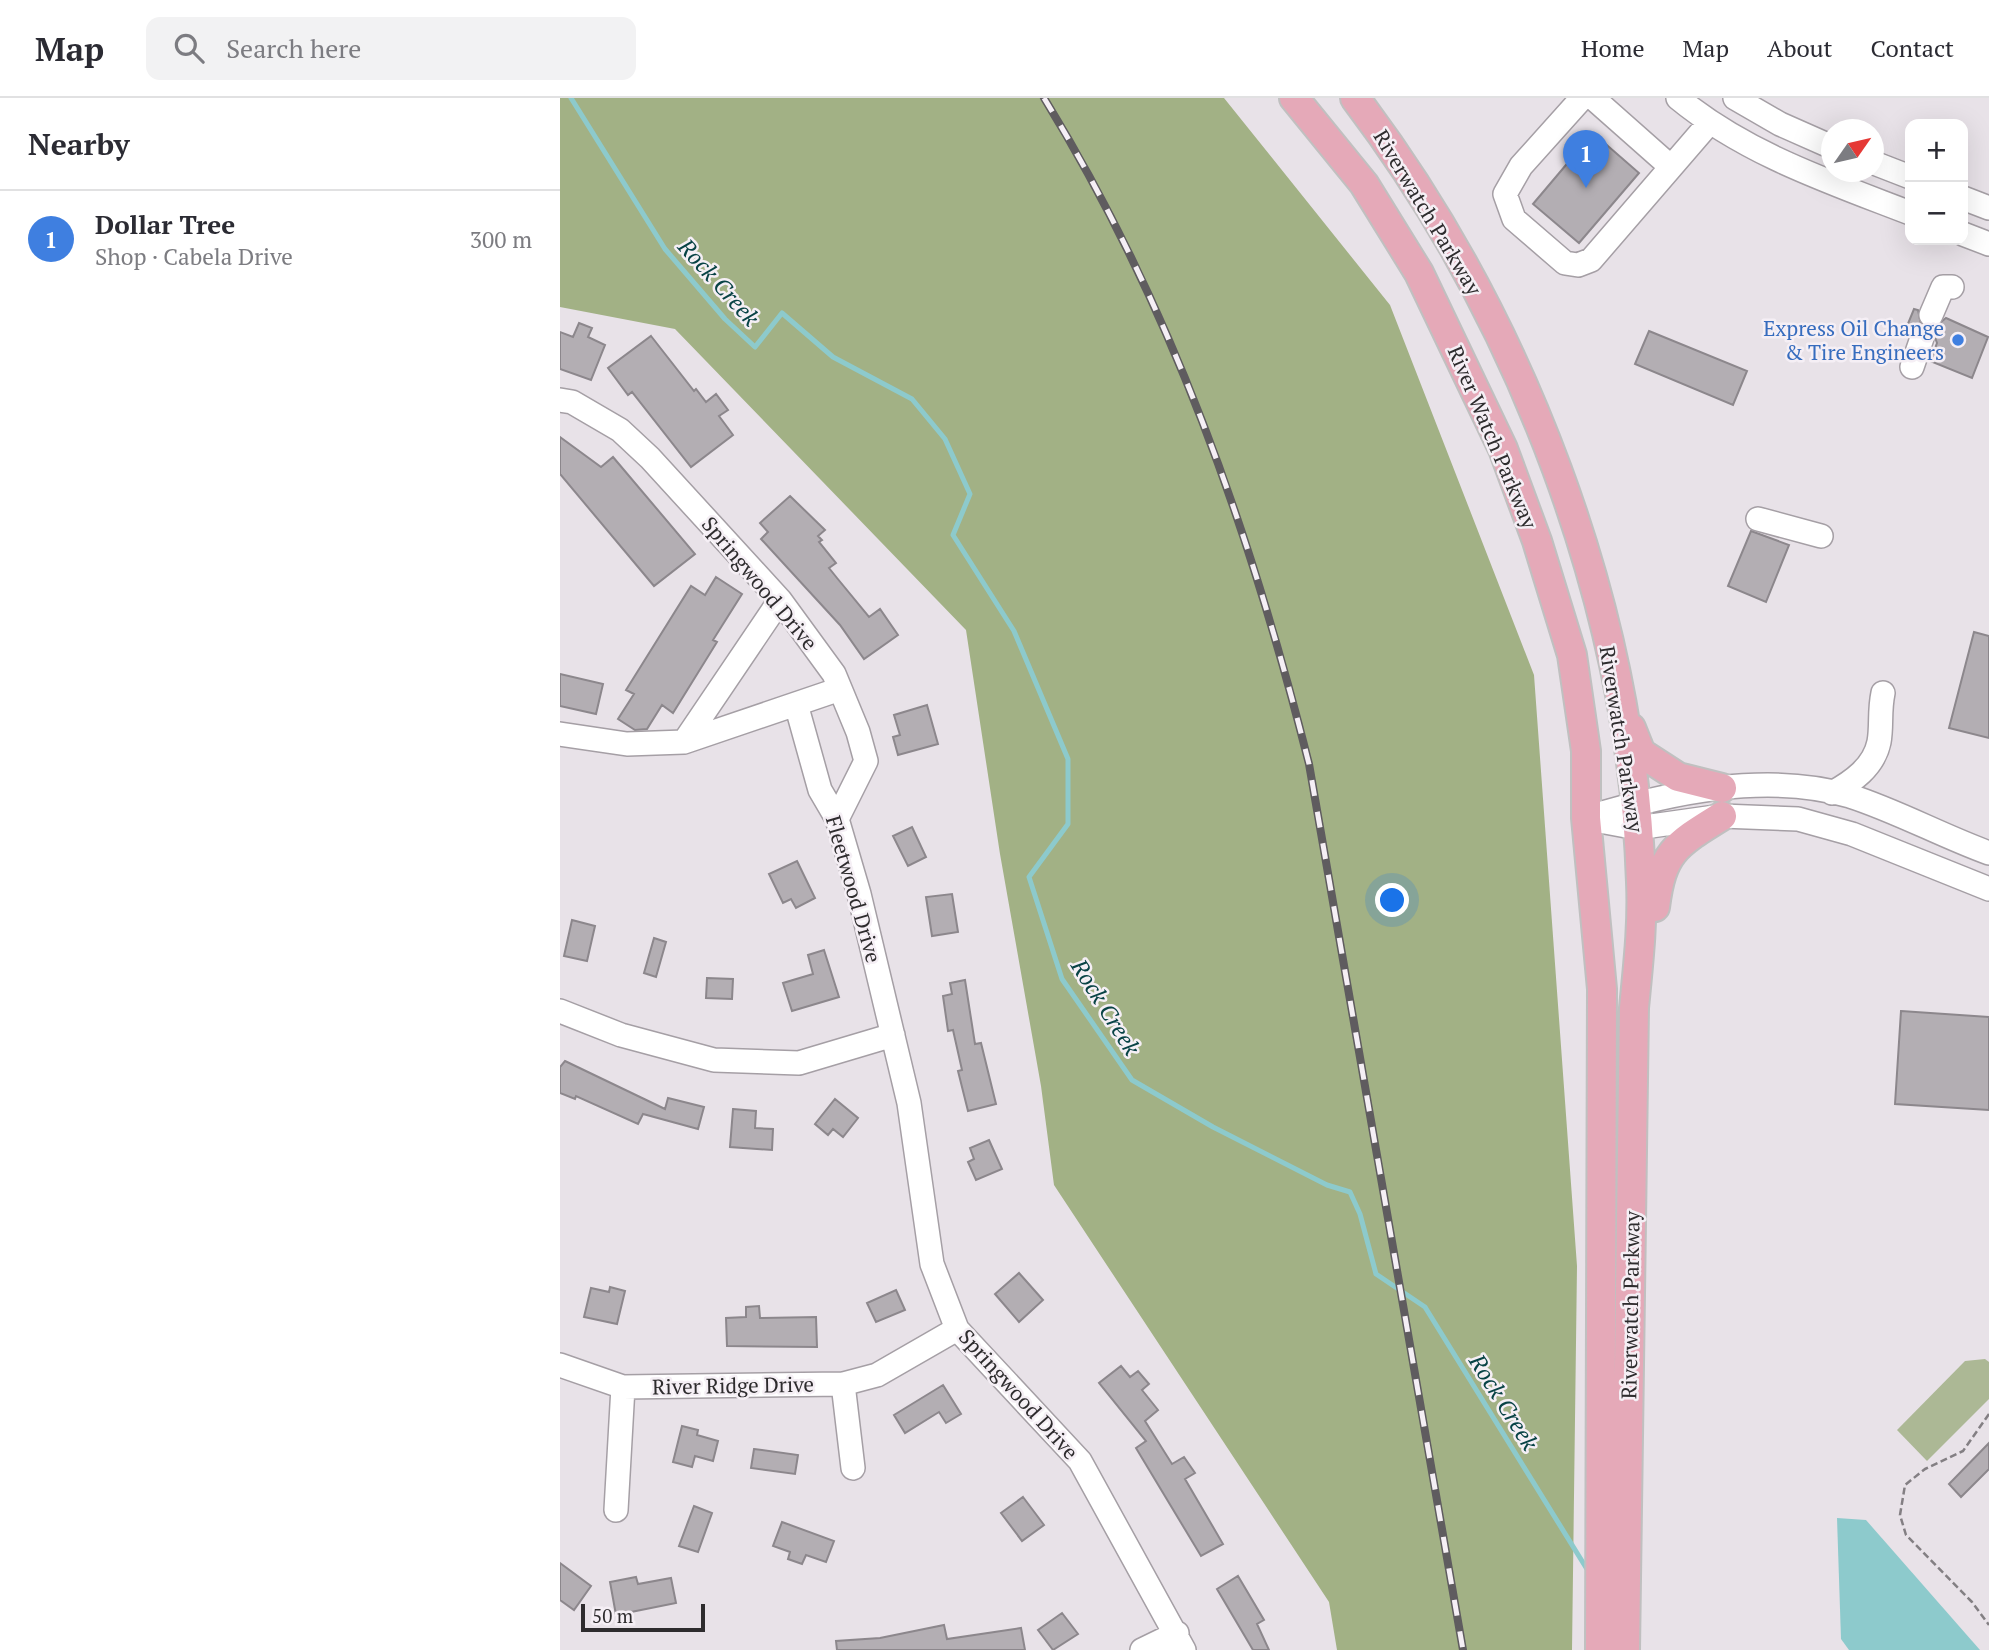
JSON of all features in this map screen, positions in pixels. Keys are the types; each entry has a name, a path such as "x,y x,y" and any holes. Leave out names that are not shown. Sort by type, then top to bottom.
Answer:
{"main road":[{"name":"River Watch Parkway","path":"1294,98 1364,184 1419,273 1503,449 1537,541 1572,655 1586,751 1586,818"},
{"name":"Riverwatch Parkway","path":"1355,98 1436,218 1480,296 1522,385 1554,464 1583,550 1619,696 1637,815 1641,928 1634,1008 1625,1650"},
{"path":"1619,696 1641,753 1678,777 1722,788"},
{"path":"1634,1115 1648,1038 1653,918 1659,872 1683,840 1722,817"},
{"name":"Riverwatch Parkway","path":"1586,818 1602,989 1600,1650"}],"street":[{"path":"1582,98 1521,166 1505,194 1514,219 1564,263 1578,265 1591,260 1710,122"},
{"path":"1593,98 1671,167"},
{"path":"1678,98 1710,122 1780,161 1905,211"},
{"path":"1735,98 1780,124 1821,142"},
{"path":"1884,167 1905,175"},
{"path":"1968,200 1989,208"},
{"path":"1968,236 1989,244"},
{"path":"1931,315 1938,293 1943,287 1952,287"},
{"path":"1912,367 1923,338"},
{"name":"Springwood Drive","path":"560,400 572,402 620,429 780,600 814,643 840,689 866,761 837,819"},
{"path":"1758,519 1821,536"},
{"path":"684,742 780,600"},
{"path":"560,734 628,744 684,742 840,689"},
{"path":"1832,793 1860,775 1870,762 1879,743 1878,714 1883,693"},
{"name":"Fleetwood Drive","path":"796,704 820,790 837,819 859,894 892,1035"},
{"path":"1637,815 1722,788 1787,786 1849,796 1989,853"},
{"path":"1586,818 1637,815 1798,819 1852,834 1989,889"},
{"path":"560,1011 621,1035 714,1060 799,1062 892,1035"},
{"name":"Springwood Drive","path":"892,1035 909,1103 932,1264 957,1329 1080,1461 1181,1641"},
{"name":"River Ridge Drive","path":"560,1365 624,1387 843,1384 877,1375 957,1329"},
{"name":"River Ridge Drive","path":"843,1384 853,1468"},
{"name":"River Ridge Drive","path":"616,1510 624,1387"},
{"path":"1142,1650 1181,1641"}],"path":[{"path":"1989,1414 1963,1451 1925,1469 1905,1485 1900,1515 1906,1535 1972,1602 1989,1625"}],"green space":[{"path":"560,98 1224,98 1390,305 1534,675 1577,1266 1572,1650 1337,1650 1329,1602 1054,1185 1041,1086 1000,854 966,630 675,329 560,307"},
{"path":"1985,1359 1989,1362 1989,1399 1927,1461 1897,1430 1965,1361"}],"water":[{"path":"1837,1518 1866,1520 1980,1650 1849,1650 1841,1639"}],"building":[{"path":"1593,133 1639,173 1579,243 1533,204"},
{"path":"1914,309 1918,310 1921,324 1909,333 1905,331"},
{"name":"Express Oil Change & Tire Engineers","path":"1946,318 1988,337 1972,378 1930,361 1937,343 1932,329"},
{"path":"579,323 592,328 588,337 605,345 591,380 560,369 560,332 573,337"},
{"path":"1649,331 1747,371 1733,405 1635,364"},
{"path":"651,336 694,391 696,389 706,402 716,394 728,410 719,416 733,435 691,467 632,392 628,395 608,368"},
{"path":"560,437 601,467 613,457 695,554 654,586 560,474"},
{"path":"790,496 825,530 818,536 822,540 819,542 836,563 829,568 869,617 880,609 898,635 864,659 840,625 761,539 768,532 760,523"},
{"path":"1751,531 1789,545 1766,602 1728,586"},
{"path":"716,577 742,594 713,640 717,642 673,713 662,705 647,729 635,730 618,719 634,694 626,690 691,586 705,595"},
{"path":"1974,632 1989,636 1989,738 1949,728"},
{"path":"560,674 603,684 596,714 560,706"},
{"path":"927,705 938,744 898,755 893,737 900,735 894,715"},
{"path":"912,827 926,857 908,866 893,836"},
{"path":"797,861 815,898 796,908 791,899 783,903 769,874"},
{"path":"952,894 958,932 932,936 926,897"},
{"path":"572,920 595,926 587,961 564,956"},
{"path":"654,938 666,942 656,977 644,973"},
{"path":"824,950 839,997 792,1011 783,983 813,974 808,955"},
{"path":"707,978 733,979 732,999 706,998"},
{"path":"965,980 975,1044 981,1043 996,1104 968,1111 958,1071 962,1070 953,1030 948,1031 943,996 952,994 950,983"},
{"path":"1901,1011 1989,1017 1989,1110 1895,1104"},
{"path":"565,1061 665,1109 668,1098 704,1107 698,1129 643,1114 638,1124 576,1096 575,1099 560,1093 560,1067"},
{"path":"835,1099 858,1118 843,1137 833,1129 828,1135 815,1124"},
{"path":"733,1109 756,1111 755,1128 773,1129 772,1150 730,1147"},
{"path":"989,1140 1002,1169 976,1180 968,1162 974,1159 970,1148"},
{"path":"1019,1273 1043,1300 1019,1322 995,1294"},
{"path":"610,1287 625,1291 617,1324 584,1317 591,1288 609,1292"},
{"path":"896,1290 905,1310 876,1322 867,1303"},
{"path":"759,1306 760,1318 816,1317 817,1347 727,1346 726,1318 746,1317 746,1307"},
{"path":"1121,1366 1130,1377 1138,1371 1149,1384 1142,1390 1158,1410 1145,1421 1172,1464 1184,1457 1195,1473 1185,1479 1223,1544 1201,1556 1136,1448 1146,1441 1099,1383"},
{"path":"943,1385 961,1414 946,1423 939,1412 905,1433 894,1415"},
{"path":"682,1426 698,1430 697,1435 718,1441 713,1461 695,1456 692,1467 673,1462"},
{"path":"1989,1443 1989,1469 1961,1497 1949,1484"},
{"path":"754,1449 798,1455 795,1474 751,1468"},
{"path":"1023,1497 1044,1525 1022,1541 1001,1513"},
{"path":"694,1506 712,1513 698,1552 679,1546"},
{"path":"782,1522 834,1541 826,1562 806,1555 802,1564 788,1559 790,1552 773,1546"},
{"path":"560,1563 591,1586 574,1610 560,1600"},
{"path":"1238,1576 1264,1620 1257,1624 1269,1650 1253,1650 1217,1589"},
{"path":"636,1577 638,1584 671,1578 676,1603 616,1615 610,1582"},
{"path":"1062,1613 1078,1634 1053,1650 1038,1630"},
{"path":"944,1625 947,1639 1021,1628 1025,1650 837,1650 836,1641 880,1638"}],"waterway":[{"name":"Rock Creek","path":"571,98 665,249 725,319 755,347 782,313 833,357 912,399 945,439 970,494 953,535 1014,631 1068,759 1068,824 1029,877 1062,979 1132,1080 1213,1127 1327,1185 1350,1192 1360,1214 1376,1274 1425,1307 1590,1574"}],"railway":[{"path":"1044,98 1131,256 1168,338 1233,505 1286,677 1309,764 1463,1650"}],"place":[{"name":"Dollar Tree","path":"1586,188"},
{"name":"Express Oil Change & Tire Engineers","path":"1958,340"}]}
